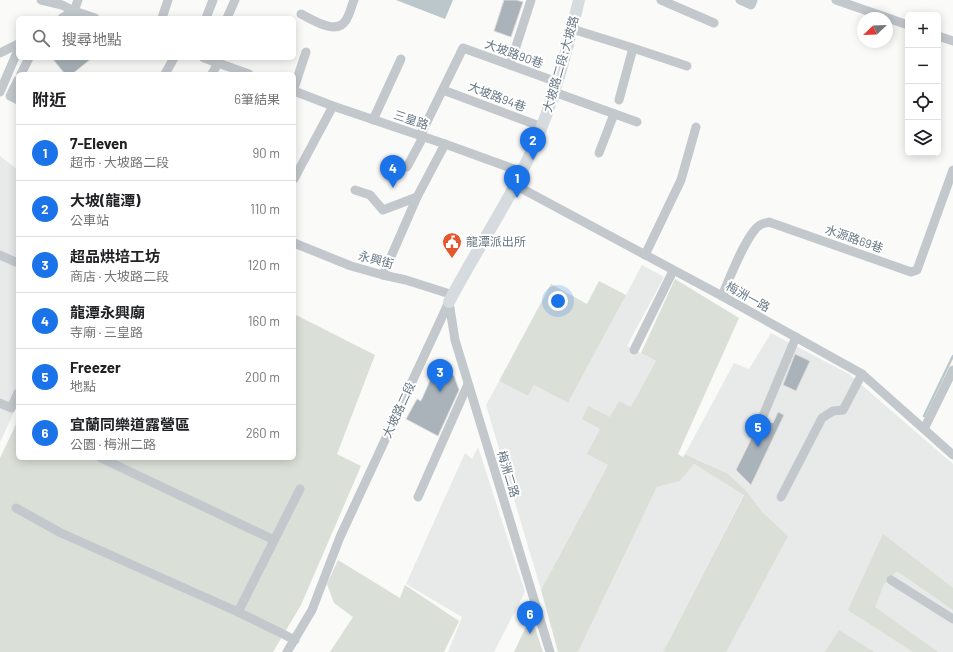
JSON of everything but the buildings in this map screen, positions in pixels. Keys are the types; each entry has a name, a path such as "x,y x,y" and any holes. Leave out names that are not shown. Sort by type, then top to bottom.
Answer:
{"main road":[{"name":"大坡路二段;大坡路","path":"522,172 542,127 572,29 579,0"},
{"name":"大坡路二段","path":"451,299 522,172"}],"street":[{"path":"41,0 62,5 89,16"},
{"path":"66,0 74,11"},
{"path":"65,16 74,11 78,0"},
{"path":"163,16 168,0"},
{"path":"207,16 213,0"},
{"path":"228,16 235,0"},
{"path":"302,14 332,28 340,26 346,21 354,0"},
{"path":"510,65 531,0"},
{"path":"661,0 714,23"},
{"path":"740,0 751,5 753,0"},
{"path":"836,0 905,24"},
{"path":"572,29 687,66"},
{"path":"941,37 953,41"},
{"path":"0,53 16,45"},
{"name":"大坡路90巷","path":"443,90 463,48 510,65 614,114 637,122"},
{"path":"619,100 634,48"},
{"path":"296,84 306,52"},
{"path":"0,92 16,55"},
{"path":"373,120 401,59"},
{"path":"22,72 28,60"},
{"path":"166,72 173,60"},
{"path":"212,72 211,60 244,72"},
{"path":"16,84 10,96 16,99"},
{"path":"407,167 443,90"},
{"name":"大坡路94巷","path":"443,90 542,127"},
{"name":"三皇路","path":"296,91 333,106 522,172"},
{"path":"296,175 333,106"},
{"path":"599,153 614,114"},
{"path":"644,255 681,180 696,127"},
{"path":"383,275 418,197 445,144"},
{"name":"水源路69巷","path":"722,296 737,261 755,231 761,224 769,222 911,272 917,270 953,170"},
{"name":"梅洲一路","path":"515,185 722,296 862,374 953,455"},
{"path":"355,190 370,195 383,210 418,197"},
{"name":"永興街","path":"296,244 352,266 406,280 451,299"},
{"path":"0,255 16,262"},
{"path":"634,350 673,270"},
{"name":"梅洲二路","path":"451,299 455,340 550,652"},
{"name":"大坡路二段","path":"287,652 312,610 340,537 451,299"},
{"path":"763,416 796,337"},
{"path":"924,429 953,370"},
{"path":"781,497 822,418 833,411 843,410 862,374"},
{"path":"418,497 468,384"},
{"path":"0,403 11,408 16,397"},
{"path":"106,460 274,540"},
{"path":"238,612 300,489"},
{"path":"16,508 61,533 238,612 295,640"},
{"path":"891,580 953,619"}],"shaded area":[{"path":"396,0 453,0 445,19"},
{"path":"0,156 16,168 16,408 0,442"},
{"path":"642,265 664,277 627,346 656,361 631,408 619,401 610,418 582,418 601,429 608,465 541,590 486,405 499,381 528,396 534,385 568,403"},
{"path":"675,279 739,318 678,454 683,457 685,454 728,474 748,493 762,512 788,536 726,652 663,652 744,495 694,464 680,481 657,487 578,652 558,652 541,590 608,465 587,454 600,429 582,419 588,406 610,417 619,401 631,407 656,361 641,353"},
{"path":"599,281 626,295 568,403 534,385 528,396 499,381 551,284 587,304"},
{"path":"296,315 375,355 337,454 361,466 301,605 273,652 0,652 0,458 16,424 16,460 296,460"},
{"path":"771,333 849,374 953,464 953,652 725,652 760,511 748,493 707,464 685,454 734,363 749,369"},
{"path":"478,447 525,592 494,652 448,652 462,617 406,584 465,453 472,459"},
{"path":"694,464 744,494 663,652 578,652 657,487 680,481"},
{"path":"883,534 953,588 953,610 897,571 884,584 875,607 938,652 913,652 848,610"},
{"path":"338,560 400,598 405,585 459,621 444,652 330,652 353,617 334,603 327,584"},
{"path":"531,616 543,652 514,652"},
{"path":"839,630 874,652 825,652"}],"waterway":[{"path":"924,416 953,356"}],"place":[{"name":"大坡(龍潭)","path":"533,160"},
{"name":"龍潭永興廟","path":"393,188"},
{"name":"7-Eleven","path":"517,198"},
{"name":"龍潭派出所","path":"452,259"},
{"name":"超品烘培工坊","path":"440,392"},
{"name":"Freezer","path":"758,447"},
{"name":"宜蘭同樂道露營區","path":"530,634"}]}
